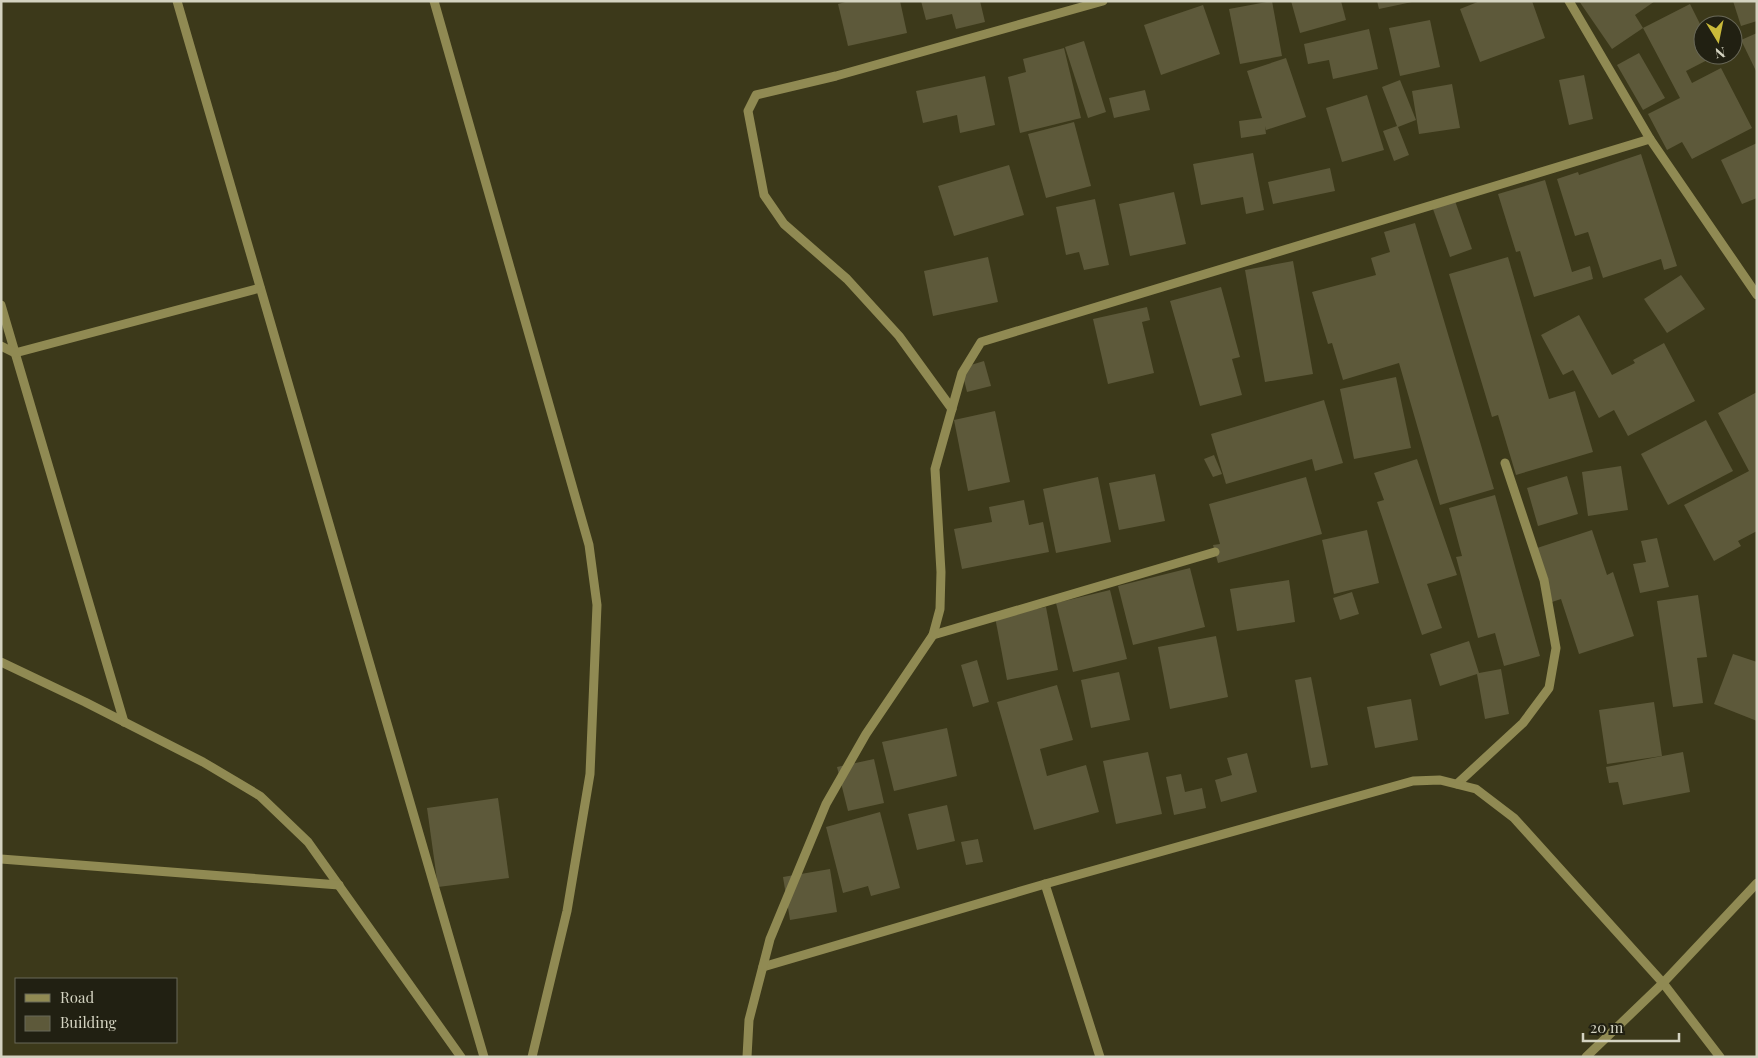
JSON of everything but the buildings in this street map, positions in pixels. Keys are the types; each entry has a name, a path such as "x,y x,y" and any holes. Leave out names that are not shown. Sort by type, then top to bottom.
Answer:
{"street":[{"path":"177,1 484,1057"},
{"path":"434,1 589,545 597,605 590,774 567,911 532,1057"},
{"path":"952,409 899,336 846,279 784,224 764,195 748,111 749,105 756,95 836,76 1103,1"},
{"path":"1569,1 1650,139 1757,295"},
{"path":"747,1057 749,1020 770,939 826,804 866,734 933,635 940,609 941,572 935,469 962,373 981,342 1650,139"},
{"path":"1,346 15,353 260,288"},
{"path":"1,305 124,722"},
{"path":"1457,784 1523,723 1549,688 1556,648 1544,580 1505,463"},
{"path":"933,635 1215,552"},
{"path":"1,662 203,762 260,796 308,842 461,1057"},
{"path":"763,967 1045,884 1413,781 1440,780 1476,790 1514,818 1663,984 1720,1057"},
{"path":"1,859 339,885"},
{"path":"1586,1057 1663,984 1757,883"},
{"path":"1045,884 1100,1057"}]}
